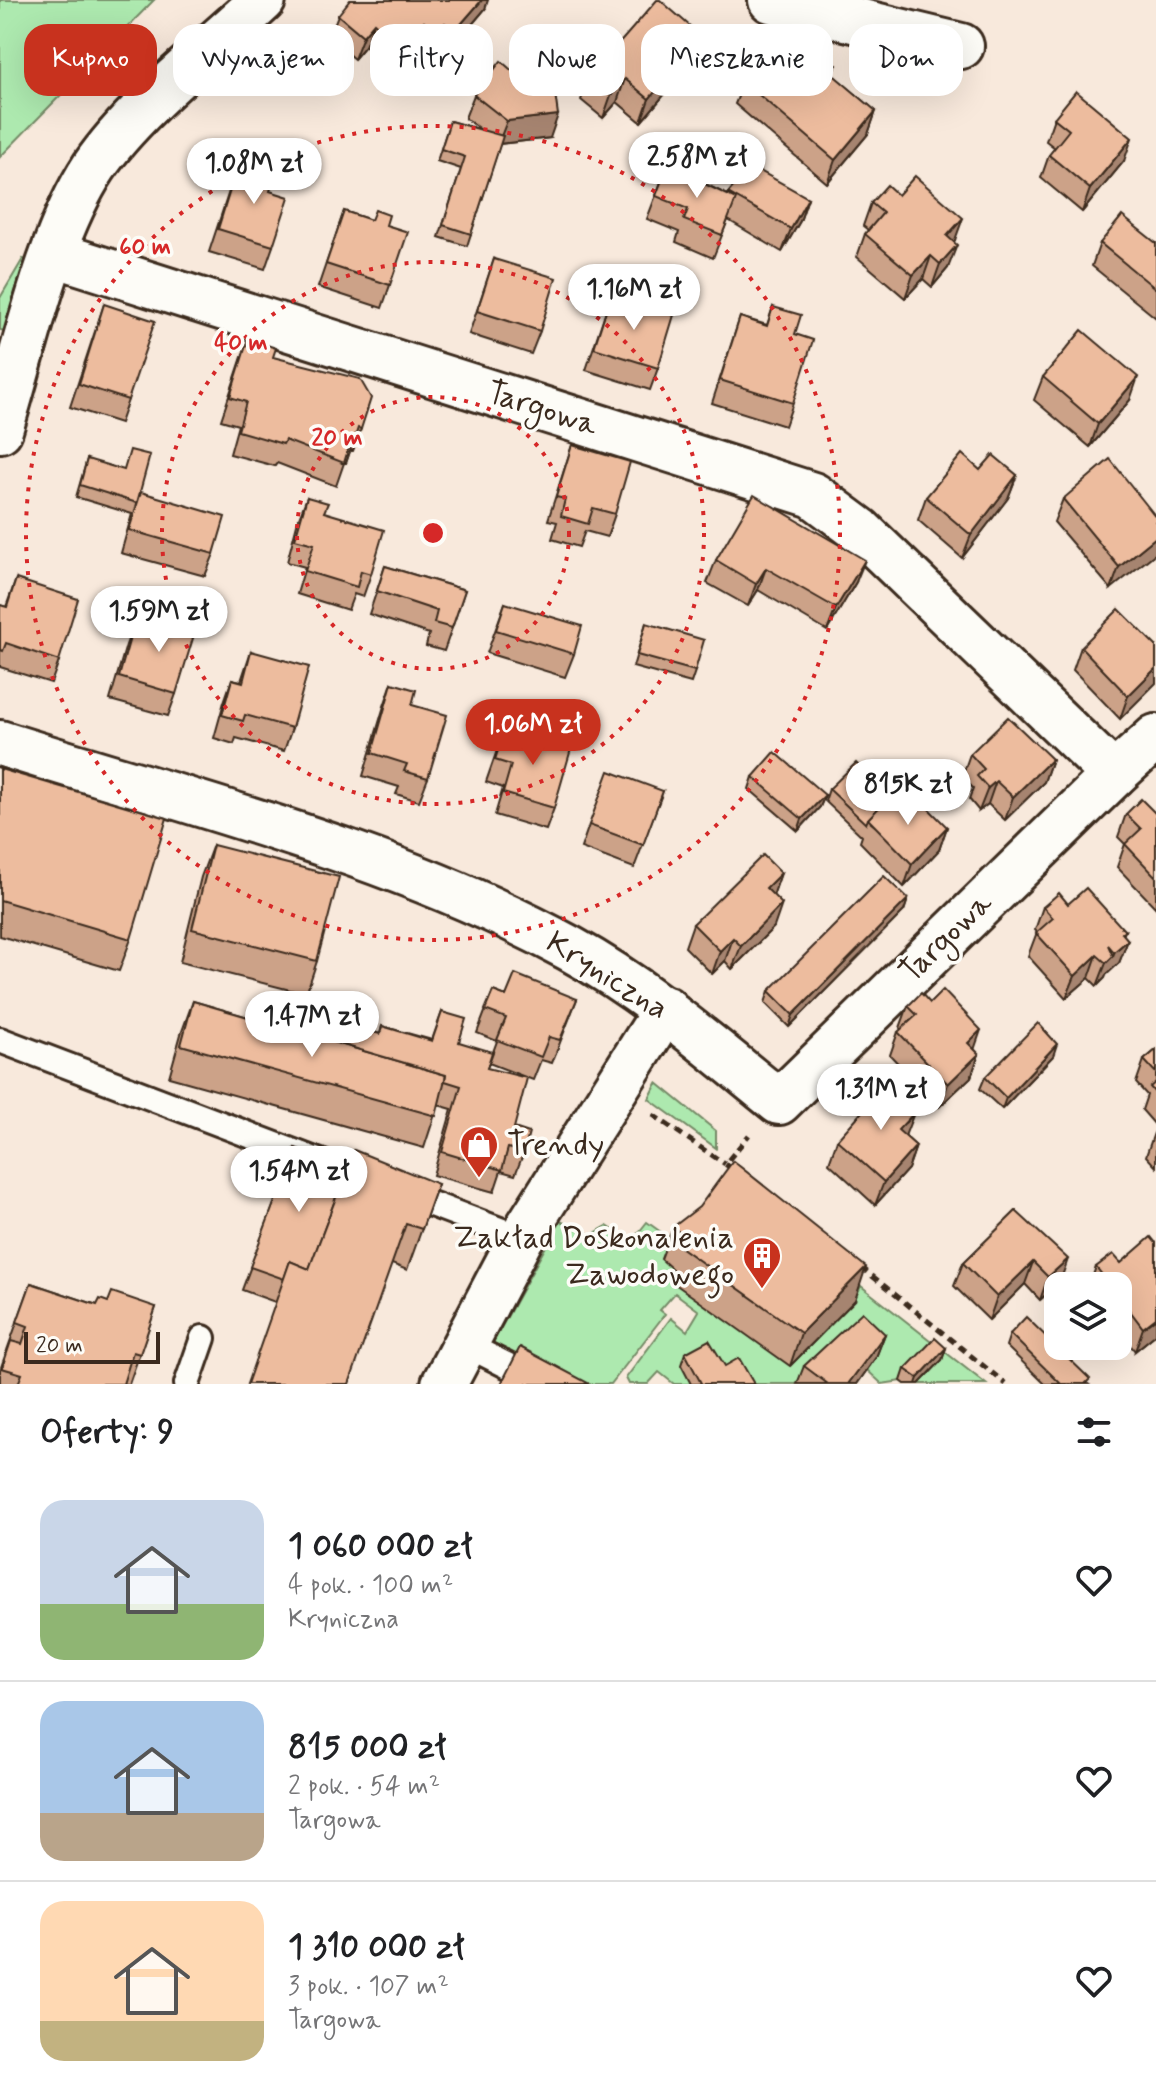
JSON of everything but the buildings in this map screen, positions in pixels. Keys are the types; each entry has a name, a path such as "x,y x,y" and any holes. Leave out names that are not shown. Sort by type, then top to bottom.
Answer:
{"street":[{"path":"0,430 54,254 74,201 96,165 128,126 263,0"},
{"path":"771,0 870,24"},
{"name":"Targowa","path":"54,254 813,495 860,530 1114,775"},
{"name":"Targowa","path":"779,1102 1156,737"},
{"name":"Kryniczna","path":"0,743 406,873 489,908 569,948 666,1009 779,1102"},
{"path":"444,1384 521,1238 666,1009"}],"lane":[{"path":"0,1040 343,1170"},
{"path":"373,1181 521,1238"},
{"path":"187,1384 203,1338"},
{"path":"465,1344 544,1384"}],"path":[{"path":"615,1089 737,1173"},
{"path":"725,1164 779,1102"},
{"path":"848,1257 935,1323 1006,1384"}],"green space":[{"path":"0,0 154,0 130,24 24,24 24,96 60,96 0,157"},
{"path":"23,259 40,263 17,333 0,330 0,298"},
{"path":"657,1083 716,1131 716,1148 649,1099"},
{"path":"560,1221 591,1235 607,1226 631,1242 647,1222 679,1245 854,1300 861,1286 986,1384 905,1384 901,1381 882,1384 867,1370 801,1384 674,1384 659,1372 648,1384 629,1384 626,1378 671,1318 687,1331 699,1311 675,1293 660,1310 665,1314 611,1384 576,1384 492,1344"}],"place":[{"name":"Trendy","path":"479,1179"},
{"name":"Zakład Doskonalenia Zawodowego","path":"762,1290"}]}
